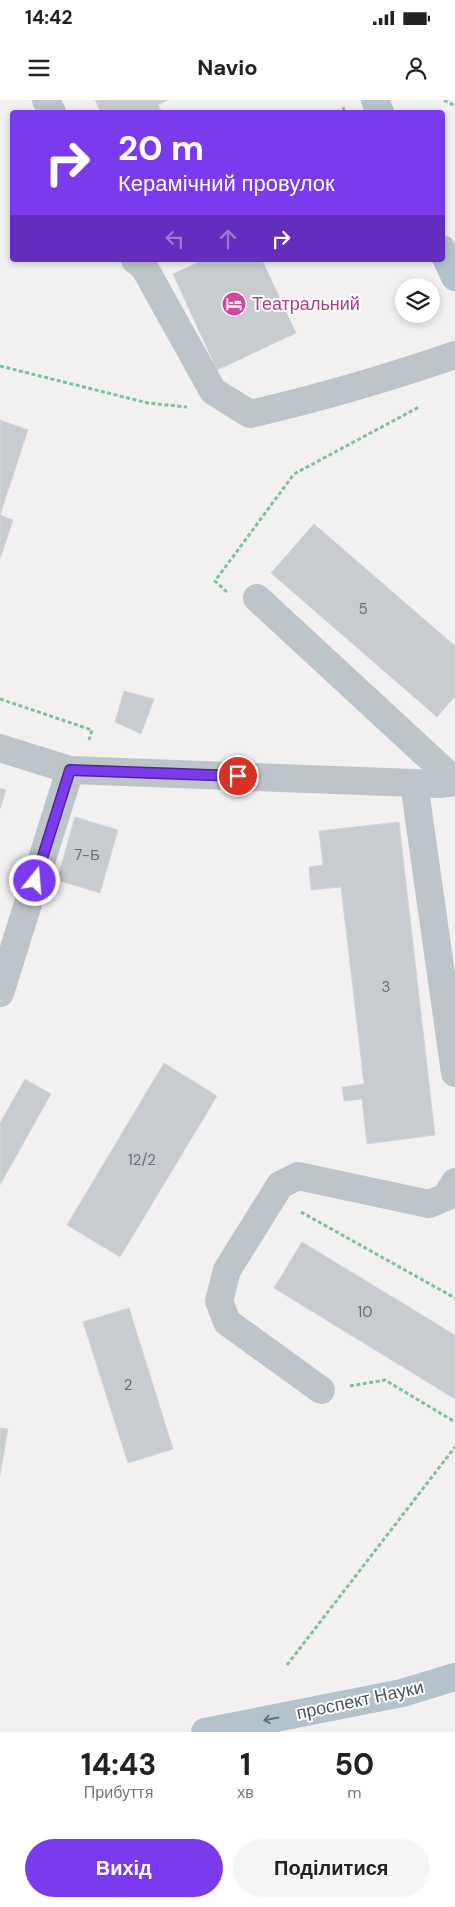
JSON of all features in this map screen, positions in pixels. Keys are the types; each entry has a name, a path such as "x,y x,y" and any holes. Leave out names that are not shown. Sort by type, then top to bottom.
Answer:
{"main road":[{"path":"445,255 455,277"},
{"name":"проспект Науки","path":"206,1732 402,1693 455,1677"}],"street":[{"path":"138,262 144,267 213,391 250,414 305,402 455,355"},
{"path":"245,597 455,781"},
{"path":"0,748 75,770 441,784 455,781"},
{"path":"0,993 75,770"},
{"path":"414,783 455,1073"},
{"path":"321,1390 227,1322 219,1301 227,1270 280,1185 298,1176 429,1204 446,1197 455,1182"}],"path":[{"path":"444,100 455,106"},
{"path":"0,366 148,403 194,408"},
{"path":"245,597 215,581 294,474 419,407"},
{"path":"0,700 92,730 75,770"},
{"path":"273,1196 455,1298"},
{"path":"321,1390 385,1380 455,1422"},
{"path":"287,1665 455,1447"}],"building":[{"path":"95,100 168,100 158,105 161,110 100,110"},
{"name":"Театральний","path":"263,262 296,333 217,370 173,274 197,263"},
{"path":"0,420 28,430 0,515"},
{"path":"0,515 13,520 0,559"},
{"path":"314,524 455,646 455,696 437,717 271,573"},
{"path":"124,691 154,699 141,734 115,722"},
{"path":"0,788 6,790 0,809"},
{"path":"75,817 118,830 100,893 57,880"},
{"path":"399,822 435,1135 367,1144 362,1099 344,1101 342,1087 364,1084 341,887 311,890 309,867 323,865 319,831"},
{"path":"164,1063 217,1096 120,1257 67,1225"},
{"path":"25,1079 51,1094 0,1185 0,1123"},
{"path":"302,1242 455,1335 455,1399 274,1288"},
{"path":"129,1308 173,1449 128,1463 83,1322"},
{"path":"0,1428 8,1429 0,1475"}],"place":[{"name":"Театральний","path":"234,304"}],"route":[{"path":"35,881 70,770 238,776"}]}
